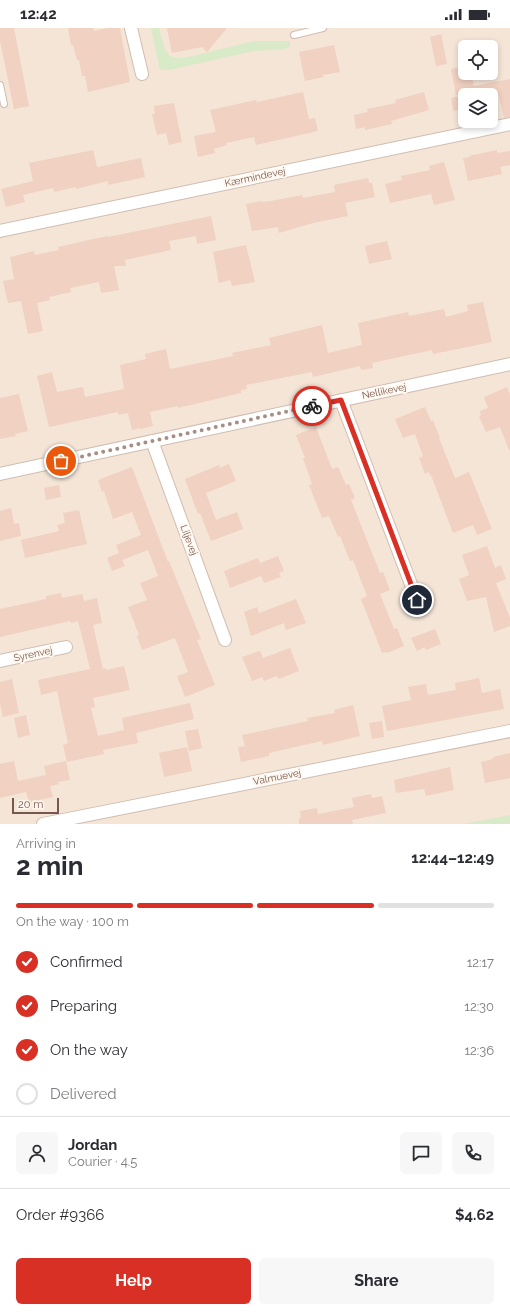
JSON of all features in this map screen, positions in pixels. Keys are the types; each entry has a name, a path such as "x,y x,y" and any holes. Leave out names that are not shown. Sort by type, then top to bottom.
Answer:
{"street":[{"path":"131,28 142,74"},
{"name":"Kærmindevej","path":"0,231 510,124"},
{"name":"Nellikevej","path":"0,474 510,364"},
{"path":"341,400 417,600"},
{"name":"Liljevej","path":"152,441 225,640"},
{"name":"Syrenvej","path":"0,661 66,647"},
{"name":"Valmuevej","path":"43,824 510,731"}],"lane":[{"path":"294,35 323,28"},
{"path":"0,85 4,104"}],"shaded area":[{"path":"0,28 510,28 510,824 0,824"}],"green space":[{"path":"151,28 159,28 165,50 170,56 176,58 188,57 254,41 290,41 290,47 284,49 254,51 169,70 160,70"},
{"path":"510,815 510,824 463,824"}],"building":[{"path":"0,28 14,28 29,106 14,109 0,41"},
{"path":"68,28 93,28 94,31 108,28 120,28 130,82 88,92 85,76 82,76 79,60 77,60 73,45 71,45"},
{"path":"167,28 227,28 207,52 202,47 172,53"},
{"path":"441,34 447,64 436,66 430,37"},
{"path":"334,45 340,72 323,75 324,77 305,81 299,52"},
{"path":"458,68 458,80 473,80 474,86 510,79 510,117 504,118 498,96 498,88 458,88 458,95 456,95 451,69"},
{"path":"303,92 309,119 315,118 318,131 256,145 254,137 226,143 227,145 214,149 215,153 198,157 194,136 216,132 210,110"},
{"path":"424,92 429,110 391,121 392,124 365,130 365,127 356,129 354,115 368,112 367,109 396,103 395,100"},
{"path":"458,96 458,110 453,111 451,98"},
{"path":"174,103 182,142 169,145 166,133 157,135 152,114 155,114 154,106"},
{"path":"93,150 97,167 141,158 145,177 108,185 108,181 76,189 76,187 54,192 53,188 23,195 25,202 6,207 1,189 33,181 29,163"},
{"path":"497,150 497,153 510,151 510,165 500,167 502,174 468,181 463,158"},
{"path":"444,162 455,200 434,205 431,194 390,203 385,184 402,180 401,176 430,170 429,166"},
{"path":"368,178 369,183 372,183 375,197 345,203 348,216 313,223 279,233 278,227 252,231 246,204 302,195 303,198 335,192 334,185"},
{"path":"211,216 216,240 197,244 196,236 169,241 171,250 125,260 126,266 114,266 119,290 101,293 99,282 70,288 71,292 49,297 50,300 37,303 43,331 28,334 21,301 8,303 3,281 14,279 10,257 34,251 35,255 59,250 58,247 93,239"},
{"path":"387,241 392,259 369,264 365,246"},
{"path":"246,245 255,282 232,286 230,280 219,283 213,252"},
{"path":"483,302 492,342 433,354 432,350 372,363 373,368 361,370 360,366 313,377 312,372 246,385 247,389 241,390 241,393 178,408 178,406 150,412 153,426 140,429 132,430 128,413 118,415 118,412 49,427 37,376 52,372 57,392 83,387 85,397 124,389 120,365 146,359 145,354 166,349 170,369 233,356 232,353 271,345 269,338 322,325 328,353 362,345 358,323 408,312 409,316 444,309 446,317 468,311 467,305"},
{"path":"507,387 510,395 510,450 500,427 486,432 479,416 481,416 480,411 488,408 484,397"},
{"path":"19,394 28,431 15,434 16,436 0,439 0,398"},
{"path":"425,407 431,421 433,420 455,478 469,472 492,529 477,535 473,525 453,533 431,475 429,472 425,474 419,458 423,456 415,434 403,438 395,419"},
{"path":"316,427 332,469 338,467 346,485 349,484 355,498 351,500 380,573 383,572 390,590 380,594 394,629 397,628 404,646 387,653 382,653 361,599 367,596 353,560 350,561 340,536 338,537 329,516 322,518 309,485 312,484 303,458 305,458 296,435"},
{"path":"229,464 236,481 206,493 216,520 237,512 243,529 211,541 200,513 198,514 185,479 219,465 220,468"},
{"path":"132,467 168,562 169,561 201,639 197,640 215,685 185,697 177,676 188,672 175,638 142,650 137,636 139,635 128,607 147,600 140,583 158,576 148,550 122,560 116,545 141,535 132,512 113,519 104,491 102,492 98,480"},
{"path":"59,485 61,497 46,500 44,488"},
{"path":"11,508 14,524 19,523 21,536 0,541 0,511"},
{"path":"79,510 87,544 25,558 21,540 59,531 57,525 65,523 63,513"},
{"path":"487,546 495,568 501,565 506,579 496,583 510,618 510,626 494,632 486,597 467,601 459,579 469,575 462,555"},
{"path":"119,553 125,566 112,571 107,558"},
{"path":"278,556 284,571 279,573 281,577 264,583 261,576 230,588 224,571 258,558 260,563"},
{"path":"61,593 62,598 82,594 84,601 97,598 102,623 93,625 103,669 106,668 106,670 124,666 130,690 93,698 95,707 91,708 98,736 124,730 122,718 190,703 194,719 136,733 138,743 103,750 104,754 67,762 63,745 68,743 57,691 41,695 38,680 90,669 78,621 71,623 70,621 0,637 0,609 46,599 46,596"},
{"path":"296,599 306,623 286,630 284,623 251,636 244,612 257,607 259,613"},
{"path":"435,629 441,644 426,650 425,647 417,651 411,638"},
{"path":"290,648 299,671 279,679 277,676 264,681 262,677 252,681 242,657 260,651 263,658"},
{"path":"479,678 482,693 500,689 504,709 387,731 382,706 411,700 408,687 426,684 428,695 456,690 455,683"},
{"path":"12,679 19,713 3,717 0,704 0,682"},
{"path":"353,705 360,736 323,745 322,741 269,753 269,756 241,762 238,747 245,746 242,735 308,721 307,718 335,713 334,710"},
{"path":"26,715 30,735 18,738 14,718"},
{"path":"382,721 384,737 372,739 369,723"},
{"path":"198,729 202,748 189,751 185,731"},
{"path":"187,747 192,771 164,777 159,753"},
{"path":"510,753 510,778 485,783 481,762 493,759 493,757"},
{"path":"14,761 18,781 46,775 44,766 66,761 70,780 58,782 59,784 50,786 53,797 29,802 26,792 0,798 0,764"},
{"path":"450,767 454,790 426,796 424,789 396,793 394,780"},
{"path":"371,794 372,798 382,796 386,813 352,820 353,824 299,824 299,818 301,818 300,811 317,808 318,814 354,807 352,798"}],"way so far":[{"path":"61,461 312,406"}],"route":[{"path":"312,406 341,400 417,600"}]}
